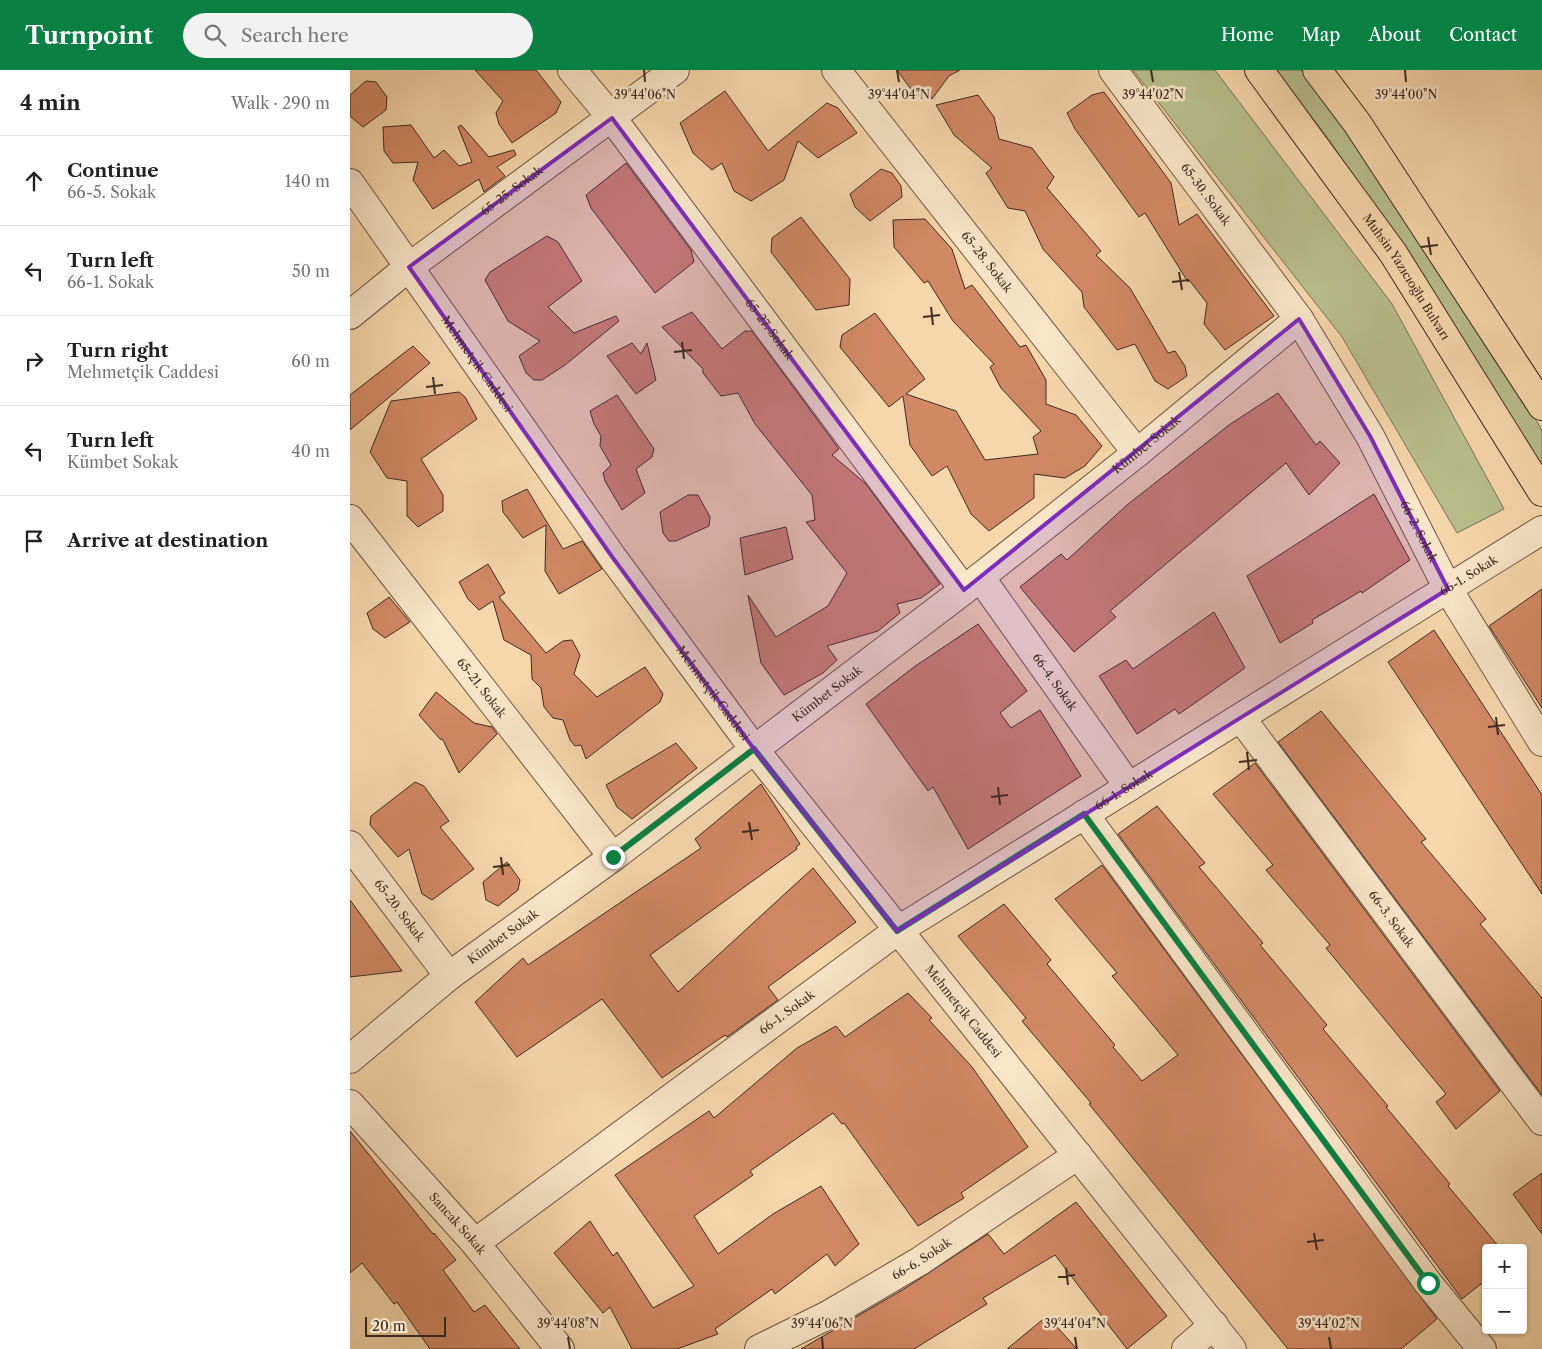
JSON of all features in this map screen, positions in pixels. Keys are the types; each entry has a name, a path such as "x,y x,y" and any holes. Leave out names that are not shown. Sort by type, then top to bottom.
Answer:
{"main road":[{"name":"Muhsin Yazıcıoğlu Bulvarı","path":"1259,70 1393,253 1542,492"},
{"path":"1317,70 1358,124 1542,406"}],"street":[{"name":"65-27. Sokak","path":"572,70 612,118 972,584"},
{"name":"65-25. Sokak","path":"350,315 409,267 675,70"},
{"name":"65-28. Sokak","path":"836,70 1137,453"},
{"name":"65-30. Sokak","path":"1113,70 1299,319"},
{"name":"Mehmetçik Caddesi","path":"350,183 613,558 754,749 897,931 1232,1349"},
{"name":"Kümbet Sokak","path":"350,1059 449,976 613,857 972,584 1137,453 1299,319"},
{"name":"66-2. Sokak","path":"1299,319 1370,436 1448,589 1542,742"},
{"name":"65-21. Sokak","path":"350,519 613,857"},
{"name":"66-1. Sokak","path":"475,1243 897,931 1542,530"},
{"name":"66-4. Sokak","path":"972,584 1129,787"},
{"name":"66-3. Sokak","path":"1241,718 1542,1121"},
{"path":"1084,814 1428,1283 1482,1349"},
{"name":"65-20. Sokak","path":"350,845 449,976"},
{"name":"Sancak Sokak","path":"350,1104 475,1243 560,1349"},
{"name":"66-6. Sokak","path":"759,1349 828,1315 920,1261 1078,1155"},
{"path":"1186,1349 1214,1325"}],"highlighted area":[{"path":"612,118 964,590 1299,319 1370,436 1448,589 897,931 754,749 613,558 409,267"}],"green space":[{"path":"1133,70 1215,70 1392,304 1504,509 1457,533 1342,337"},
{"path":"1276,70 1301,70 1329,107 1474,322 1542,430 1542,469 1330,141"}],"building":[{"path":"475,70 536,70 561,102 556,113 512,143 499,124 496,113 503,101"},
{"path":"897,70 960,70 949,76 932,99 927,89 916,96"},
{"path":"366,81 376,82 387,97 386,110 363,127 350,116 350,95"},
{"path":"725,91 768,151 827,103 838,108 857,133 818,158 798,141 784,180 751,201 734,191 722,163 712,170 693,153 680,123"},
{"path":"1104,92 1171,183 1179,225 1197,214 1274,316 1225,350 1204,324 1207,303 1189,280 1188,282 1145,213 1139,217 1075,129 1067,113 1092,95"},
{"path":"978,95 994,117 999,139 1032,148 1054,177 1047,188 1101,251 1096,255 1130,288 1168,353 1175,351 1185,366 1187,376 1168,389 1155,381 1135,344 1117,350 1084,307 1082,292 1043,249 1025,211 1008,208 986,173 992,168 954,135 936,105"},
{"path":"411,125 434,158 444,150 459,166 472,162 458,127 461,125 489,157 514,150 516,155 497,167 505,176 484,192 479,179 433,209 413,180 418,162 393,163 384,151 383,127"},
{"path":"626,163 691,250 694,262 655,293 591,208 586,195"},
{"path":"881,169 892,173 901,186 902,197 870,221 855,207 850,194"},
{"path":"801,217 850,279 849,305 816,310 771,252 772,238"},
{"path":"925,219 952,249 965,289 972,285 1020,347 1026,345 1046,380 1046,404 1076,415 1102,446 1085,466 1065,478 1034,474 1034,498 989,531 971,514 947,466 932,476 910,445 903,396 889,407 840,347 842,335 875,313 925,379 906,394 956,411 985,460 1038,454 1033,437 1041,431 1001,388 990,367 994,364 953,321 928,281 924,283 894,247 893,220"},
{"path":"547,236 558,242 582,281 548,307 574,333 616,316 619,321 565,365 542,380 534,380 526,373 519,356 540,341 508,321 485,280 490,272"},
{"path":"692,312 722,349 745,331 752,331 839,449 832,455 866,484 940,584 921,598 897,604 900,613 878,631 827,646 837,660 823,673 784,695 761,663 748,595 776,637 828,606 847,573 806,522 815,520 812,495 755,424 738,393 721,396 703,373 703,369 662,327"},
{"path":"632,343 641,354 647,343 656,380 636,394 607,356"},
{"path":"413,346 430,363 350,430 350,395"},
{"path":"459,392 465,397 477,419 421,459 443,495 443,511 418,527 407,516 407,481 387,478 370,452 391,401"},
{"path":"1278,393 1316,445 1320,441 1340,463 1309,495 1286,463 1110,611 1116,617 1074,652 1020,587 1061,554 1067,560 1127,505 1229,425"},
{"path":"617,395 654,449 652,457 636,469 645,493 622,510 605,481 603,473 611,465 600,446 601,436 594,424 590,411"},
{"path":"527,489 563,549 582,541 602,569 559,594 545,571 546,525 523,538 503,512 502,501"},
{"path":"1374,494 1410,560 1362,593 1361,591 1312,620 1313,623 1280,643 1247,576"},
{"path":"688,495 698,495 710,517 709,526 676,541 669,541 663,533 660,512"},
{"path":"786,527 793,559 745,575 740,538"},
{"path":"488,564 505,593 499,597 546,653 563,641 572,640 580,655 574,674 597,697 645,667 663,694 660,702 586,759 581,745 575,746 570,740 563,720 553,718 544,707 541,688 532,679 531,655 504,640 493,601 479,610 468,599 459,582"},
{"path":"1542,589 1542,708 1489,626"},
{"path":"389,597 410,622 385,638 373,629 367,613"},
{"path":"1214,612 1245,668 1179,714 1175,709 1137,734 1099,676 1126,660 1133,669"},
{"path":"978,624 1027,691 1000,713 1011,728 1040,710 1081,776 968,849 933,787 928,791 866,704 914,667"},
{"path":"1434,630 1542,795 1542,894 1388,662"},
{"path":"436,692 474,723 492,727 497,734 459,773 443,740 419,715"},
{"path":"1321,711 1426,839 1421,842 1486,919 1480,924 1542,998 1542,1095 1278,742"},
{"path":"676,743 697,768 632,819 617,807 606,785"},
{"path":"1255,763 1500,1091 1456,1129 1436,1102 1446,1094 1326,948 1330,945 1266,870 1273,865 1213,794"},
{"path":"415,782 424,786 449,821 440,827 474,869 432,900 422,894 409,849 398,857 370,825 371,816"},
{"path":"761,784 800,844 796,847 797,849 650,955 678,992 813,868 856,922 768,987 778,1000 727,1037 725,1035 662,1078 602,999 517,1057 475,1002 523,958 528,965 701,848 695,839"},
{"path":"1157,806 1205,863 1199,867 1263,943 1260,945 1327,1025 1323,1029 1388,1106 1386,1107 1450,1184 1448,1186 1497,1244 1482,1244 1482,1283 1462,1299 1118,834"},
{"path":"507,862 520,880 518,890 498,906 486,900 483,882"},
{"path":"1102,865 1437,1319 1401,1349 1288,1349 1089,1104 1091,1103 1022,1021 1026,1018 958,936 1004,904 1051,960 1047,964 1115,1045 1113,1047 1142,1081 1178,1055 1112,976 1117,973 1055,899"},
{"path":"350,900 402,971 350,977"},
{"path":"908,993 932,1018 929,1020 972,1067 1028,1147 961,1193 964,1198 918,1226 844,1123 842,1124 833,1113 750,1171 753,1175 694,1216 718,1254 773,1214 821,1186 859,1244 835,1266 827,1254 775,1294 772,1289 715,1329 718,1334 677,1349 632,1349 610,1307 603,1313 554,1253 590,1221 613,1256 617,1252 653,1308 694,1286 615,1175 709,1111 714,1118 797,1048 836,1026 845,1037"},
{"path":"350,1131 456,1260 443,1270 474,1312 485,1305 520,1349 430,1349 397,1302 394,1304 362,1263 350,1273"},
{"path":"1542,1173 1542,1234 1513,1194"},
{"path":"1076,1202 1167,1316 1127,1349 1055,1255 983,1298 987,1304 914,1349 801,1349 904,1289 988,1234 1004,1254"},
{"path":"1047,1316 1077,1349 1007,1349"}],"route":[{"path":"613,857 754,749 897,931 1084,814 1428,1283"}]}
